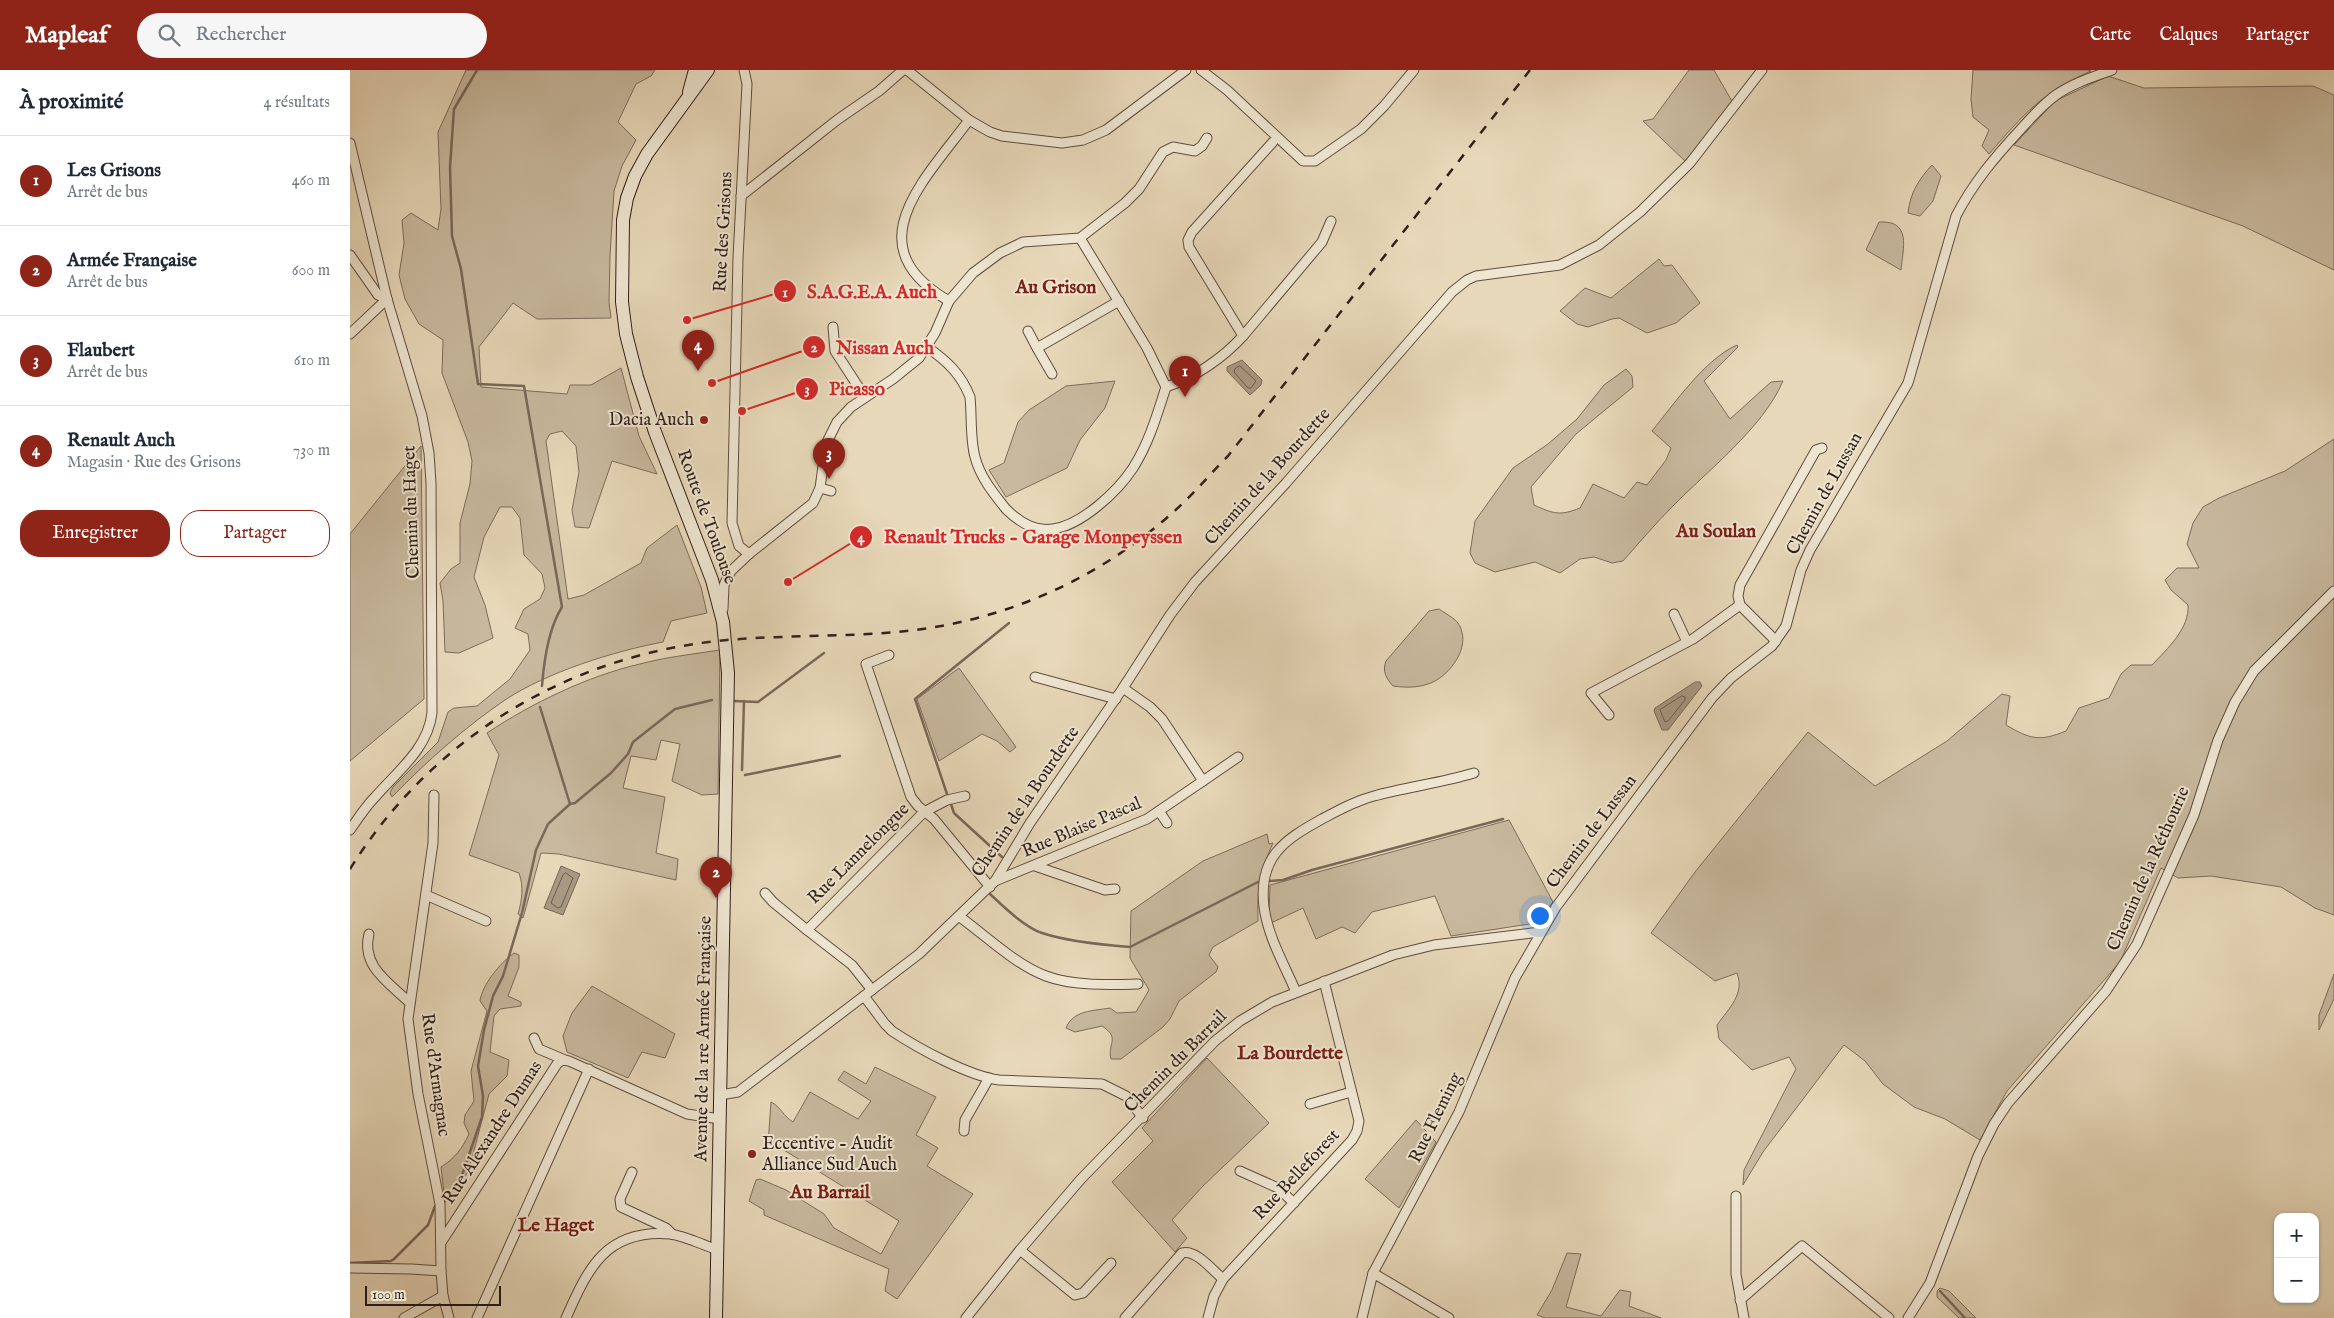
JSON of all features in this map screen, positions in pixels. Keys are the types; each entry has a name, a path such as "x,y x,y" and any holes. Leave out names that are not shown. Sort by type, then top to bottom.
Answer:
{"main road":[{"name":"Route de Toulouse","path":"687,99 694,70"},
{"name":"Route de Toulouse","path":"708,70 647,154 635,176 627,198 624,220 622,302 632,362 655,432 712,580 726,640"},
{"name":"Avenue de la 1re Armée Française","path":"716,1318 728,673 726,640"}],"street":[{"name":"Rue des Grisons","path":"744,70 747,84 738,258 732,523 739,546 749,554"},
{"path":"741,196 837,120 879,91 903,70"},
{"path":"907,70 969,120 1002,136 1062,143 1083,140 1106,130 1186,70"},
{"path":"1201,70 1227,90 1304,161 1309,163 1315,162 1361,129 1384,106 1414,70"},
{"name":"Chemin de la Bourdette","path":"720,1095 738,1092 919,954 960,917 992,884 1030,823 1116,699 1170,615 1195,582 1286,483 1452,292 1467,280 1476,276 1560,266 1600,244 1640,212 1690,163 1762,70"},
{"name":"Chemin de Lussan","path":"1540,932 1712,698 1731,678 1776,641 1786,626 1801,570 1810,550 1908,383 1956,216 1966,196 1990,163 2036,112 2056,95 2078,83 2112,70"},
{"path":"949,301 924,284 912,271 903,253 902,229 912,200 969,120"},
{"path":"723,622 723,595 727,578 749,554 813,503 820,488 823,455 829,436 841,418 865,397 908,368 927,347 949,301 972,274 1008,248 1023,242 1080,238 1134,195 1143,185 1156,160 1163,152 1173,147 1195,151 1202,146 1207,138"},
{"path":"1244,336 1189,247 1188,240 1192,232 1274,142"},
{"name":"Chemin du Haget","path":"350,143 387,299 422,416 428,453 431,483 432,713 428,732 419,749 373,798 350,830"},
{"path":"1166,388 1178,383 1214,361 1244,336 1322,242 1332,221"},
{"path":"927,347 954,368 967,388 970,397 975,457 987,484 1012,515 1024,523 1042,529 1054,529 1079,517 1109,497 1134,467 1153,428 1166,388 1147,348 1080,238"},
{"path":"350,256 378,295 387,299 350,334"},
{"path":"1037,348 1118,301"},
{"path":"833,327 835,351 865,397"},
{"path":"1028,332 1052,374"},
{"path":"1776,641 1740,605 1738,596 1740,585 1816,450 1822,448"},
{"path":"820,488 830,491"},
{"name":"Chemin de la Réthourie","path":"1908,1318 1930,1283 1978,1156 1994,1124 2008,1103 2106,991 2137,944 2194,815 2218,740 2235,702 2254,671 2334,591"},
{"path":"1609,715 1591,693 1687,642 1740,605"},
{"path":"1674,614 1687,642"},
{"path":"889,655 866,664 911,797 924,812 934,819 992,884"},
{"path":"1034,677 1116,699"},
{"path":"1123,688 1150,707 1162,719 1203,781"},
{"name":"Rue Blaise Pascal","path":"992,884 1147,819 1238,757"},
{"path":"1296,992 1272,937 1264,904 1268,868 1278,848 1298,832 1343,808 1365,799 1444,782 1474,773"},
{"name":"Rue d'Armagnac","path":"434,795 434,829 426,895 409,1002 409,1035 440,1204 441,1271 443,1296 448,1318"},
{"name":"Rue Lannelongue","path":"807,930 924,812 947,800 965,796"},
{"path":"1159,811 1167,823"},
{"path":"1035,866 1105,890 1116,889"},
{"name":"Rue Lannelongue","path":"765,893 772,902 852,966 872,990"},
{"path":"426,895 486,921"},
{"path":"960,917 1022,963 1046,976 1109,985 1138,984"},
{"name":"Chemin du Barrail","path":"966,1318 1020,1250 1081,1179 1228,1030 1257,1010 1296,992 1412,949 1540,932"},
{"name":"Rue Fleming","path":"1362,1318 1373,1273 1459,1112 1515,978 1540,932"},
{"path":"369,934 366,946 369,960 374,968 409,1002"},
{"name":"Rue Belleforest","path":"1208,1318 1214,1296 1223,1279 1355,1135 1359,1121 1324,981"},
{"path":"864,996 885,1024 896,1034 966,1070 989,1078 1102,1084 1126,1096 1143,1118"},
{"path":"534,1038 539,1049 565,1060"},
{"name":"Rue Alexandre Dumas","path":"442,1242 556,1064 565,1060 687,1114 720,1119"},
{"path":"477,1318 589,1069"},
{"path":"964,1131 965,1120 989,1078"},
{"path":"1310,1104 1351,1092"},
{"path":"1240,1171 1278,1188 1294,1203"},
{"path":"632,1172 620,1199 621,1208 666,1228 672,1234"},
{"path":"1736,1196 1736,1274 1744,1318"},
{"path":"566,1318 584,1278 600,1257 630,1238 672,1234 718,1250"},
{"path":"1740,1300 1802,1246 1889,1318"},
{"path":"1020,1250 1076,1295 1083,1294 1111,1262"},
{"path":"1125,1318 1182,1253 1190,1252 1223,1279"},
{"path":"350,1268 441,1271"},
{"path":"1373,1273 1449,1318"},
{"path":"404,1318 443,1296"}],"shaded area":[{"path":"466,70 655,70 651,76 636,84 618,122 636,140 622,166 614,191 610,256 609,302 611,318 537,319 513,303 479,347 481,387 567,394 570,385 591,385 621,368 639,436 657,474 612,461 589,528 575,527 572,510 579,472 576,446 562,431 550,434 546,441 568,599 584,595 641,563 647,548 677,525 701,587 707,613 671,621 663,642 624,651 582,664 541,680 522,690 505,700 460,734 392,797 390,793 393,787 438,742 448,712 454,708 477,706 510,679 530,650 528,634 515,628 524,609 540,599 545,588 542,574 524,555 520,518 512,507 500,507 484,537 474,577 485,605 493,638 459,653 445,652 443,601 440,583 451,569 460,563 460,523 470,484 472,461 468,442 442,373 443,340 419,324 405,299 399,275 404,243 402,220 411,213 438,230 441,209 438,132"},
{"path":"1689,70 1714,70 1733,103 1685,161 1643,121 1653,119"},
{"path":"1973,70 2091,71 2046,96 2023,116 1989,154 1982,146 1989,130 1973,117 1971,99"},
{"path":"2108,76 2144,88 2313,86 2334,95 2334,270 2243,226 2014,145 2055,101"},
{"path":"1932,165 1941,176 1933,201 1920,216 1908,213 1916,187"},
{"path":"1879,222 1890,223 1897,226 1901,231 1904,245 1901,270 1866,250"},
{"path":"1659,259 1664,266 1672,265 1700,303 1676,323 1647,333 1619,318 1588,327 1577,324 1560,311 1585,288 1611,298"},
{"path":"1737,345 1738,347 1704,381 1730,419 1771,382 1783,381 1774,398 1748,432 1666,513 1623,561 1612,563 1594,557 1580,559 1560,573 1535,562 1495,572 1475,563 1470,553 1475,521 1513,468 1548,444 1577,419 1604,385 1626,369 1632,376 1633,387 1576,434 1531,487 1534,505 1552,512 1562,513 1580,508 1593,484 1624,498 1637,482 1647,485 1666,460 1671,448 1652,431 1702,371 1725,352"},
{"path":"1115,381 1105,408 1080,440 1067,468 1006,497 989,470 1004,463 1018,422 1029,410 1066,386"},
{"path":"2334,439 2334,915 2315,908 2281,887 2211,876 2178,878 2161,868 2120,962 2007,1091 1980,1140 1945,1119 1914,1107 1883,1084 1865,1061 1844,1045 1763,1152 1743,1185 1744,1170 1796,1069 1789,1057 1752,1070 1719,1039 1717,1025 1731,1007 1739,988 1737,973 1715,981 1651,933 1695,872 1808,732 1875,786 1947,741 2002,694 2010,696 2006,725 2028,736 2041,738 2066,731 2079,708 2109,698 2121,674 2131,665 2152,665 2171,645 2181,630 2188,614 2188,605 2171,590 2165,580 2177,568 2199,568 2187,544 2193,523 2203,507 2219,498 2285,471"},
{"path":"421,446 424,699 350,761 350,534"},
{"path":"1439,609 1456,621 1462,631 1462,648 1454,664 1442,676 1425,685 1414,687 1393,686 1385,674 1386,661 1429,611"},
{"path":"720,650 718,794 702,795 672,781 680,744 661,740 656,760 631,756 623,788 665,797 656,853 678,859 676,880 559,854 541,853 523,918 518,914 522,894 522,883 519,873 469,855 499,755 487,733 541,701 600,676 650,662"},
{"path":"959,668 1016,747 1010,752 997,741 982,734 939,761 917,699"},
{"path":"1509,820 1553,902 1536,923 1451,936 1435,896 1372,912 1355,933 1342,927 1316,939 1303,908 1271,923 1269,914 1270,885"},
{"path":"1267,834 1269,844 1273,843 1260,881 1258,921 1213,947 1209,955 1218,967 1216,972 1179,1001 1170,1019 1163,1027 1121,1059 1111,1059 1111,1034 1102,1026 1075,1032 1066,1028 1073,1018 1084,1012 1110,1008 1117,1013 1136,1012 1149,990 1130,958 1131,911 1203,861"},
{"path":"514,953 519,955 519,967 508,996 521,1002 521,1006 500,1009 494,1016 490,1052 509,1060 507,1076 489,1094 469,1169 458,1191 445,1202 441,1167 458,1153 469,1134 464,1123 465,1115 474,1101 471,1071 487,1011 480,1001 481,995 492,975"},
{"path":"2334,974 2334,999 2319,1030 2319,1015"},
{"path":"592,986 675,1034 665,1058 642,1052 628,1078 567,1052 563,1036 572,1013"},
{"path":"1207,1058 1269,1123 1203,1186 1172,1220 1187,1238 1175,1252 1112,1182 1153,1141 1142,1128"},
{"path":"875,1067 936,1097 916,1135 938,1148 927,1166 973,1194 897,1299 885,1291 889,1269 764,1215 764,1210 749,1201 756,1180 760,1179 786,1190 824,1214 834,1228 881,1254 899,1221 779,1147 768,1144 771,1102 793,1122 810,1092 858,1119 871,1101 838,1080 844,1071 866,1084"},
{"path":"1416,1120 1436,1142 1399,1208 1365,1179"},
{"path":"1567,1253 1581,1254 1566,1307 1601,1316 1620,1290 1631,1292 1629,1306 1661,1318 1545,1318 1537,1315 1552,1290"},
{"path":"1940,1288 1949,1291 1976,1318 1959,1318 1937,1297 1937,1291"}],"water":[{"path":"1242,360 1262,380 1261,385 1250,395 1227,371 1227,367"},
{"path":"1695,682 1700,682 1702,686 1668,730 1662,730 1654,711 1655,708"},
{"path":"561,866 580,874 563,915 544,908"}],"waterway":[{"path":"477,70 454,109 450,167 452,236 461,269 478,384 524,386 562,607 550,635 542,686"},
{"path":"948,797 915,699 1009,623"},
{"path":"734,701 758,702 824,653"},
{"path":"443,1201 460,1181 482,1117 483,1096 478,1066 484,1030 493,996 503,976 522,913 536,850 548,824 570,804 575,803 611,773 628,754 633,742 675,709 712,700"},
{"path":"742,770 744,701"},
{"path":"540,707 570,804"},
{"path":"745,775 840,756"},
{"path":"950,801 954,813 1002,857"},
{"path":"1270,881 1283,880 1312,870 1503,819"},
{"path":"990,894 1021,921 1042,933 1097,944 1130,947 1258,882"},
{"path":"350,1263 391,1261 394,1259 428,1225 435,1206"},
{"path":"1940,1291 1965,1318"}],"railway":[{"path":"350,869 384,822 422,779 465,742 511,710 561,684 614,663 669,648 727,640 876,634 936,627 965,621 1025,603 1053,591 1081,577 1134,544 1182,504 1228,456 1530,70"}],"place":[{"name":"S.A.G.E.A. Auch","path":"687,320"},
{"name":"Renault Auch","path":"698,371"},
{"name":"Nissan Auch","path":"712,383"},
{"name":"Les Grisons","path":"1185,397"},
{"name":"Picasso","path":"742,411"},
{"name":"Dacia Auch","path":"704,420"},
{"name":"Flaubert","path":"829,479"},
{"name":"Renault Trucks - Garage Monpeyssen","path":"788,582"},
{"name":"Armée Française","path":"716,898"},
{"name":"Eccentive - Audit Alliance Sud Auch","path":"752,1154"}],"district":[{"name":"Au Grison","path":"1056,288"},
{"name":"Au Soulan","path":"1716,532"},
{"name":"La Bourdette","path":"1290,1054"},
{"name":"Au Barrail","path":"830,1193"},
{"name":"Le Haget","path":"556,1226"}]}
